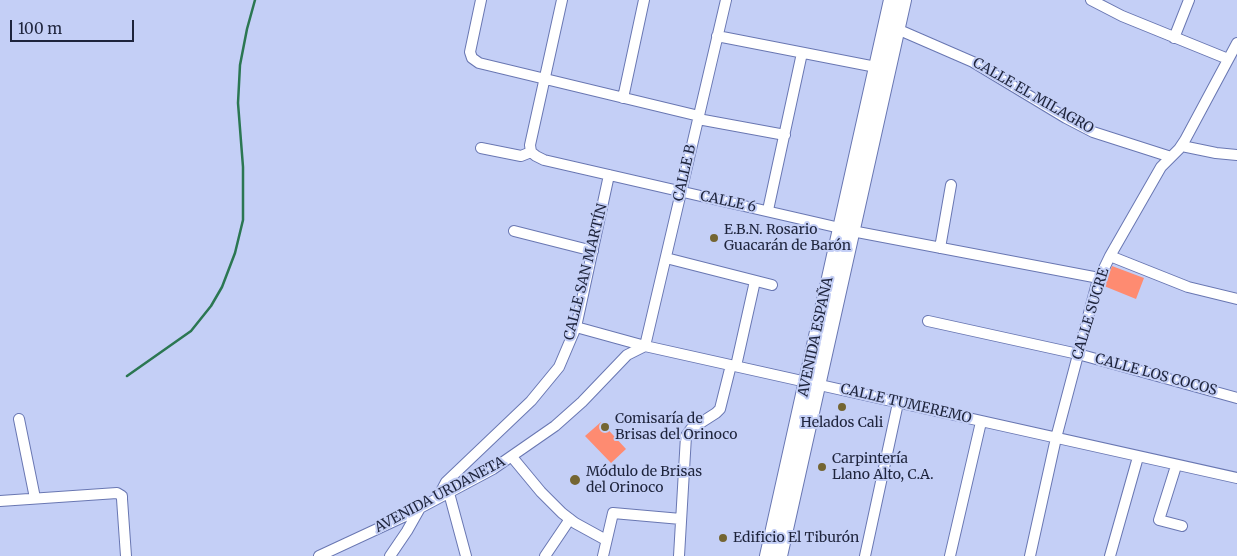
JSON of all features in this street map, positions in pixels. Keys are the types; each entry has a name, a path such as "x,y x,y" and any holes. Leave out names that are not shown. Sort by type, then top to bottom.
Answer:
{"main road":[{"name":"AVENIDA ESPAÑA","path":"780,556 812,383 882,68 891,0"},
{"name":"AVENIDA ESPAÑA","path":"882,68 897,29 904,0"},
{"name":"AVENIDA ESPAÑA","path":"767,556 812,383"}],"street":[{"path":"481,0 470,49 472,58 483,65 698,117 785,135"},
{"path":"480,148 521,156 531,152 530,145 562,0"},
{"path":"623,98 644,0"},
{"name":"CALLE B","path":"644,346 726,0"},
{"path":"1091,0 1122,16 1228,60"},
{"path":"1174,38 1189,0"},
{"name":"CALLE EL MILAGRO","path":"897,29 973,62 1066,118 1093,132 1171,158"},
{"path":"717,36 882,68"},
{"name":"CALLE SUCRE","path":"1030,556 1056,438 1099,278 1161,168 1182,146 1237,43"},
{"path":"768,210 802,53"},
{"path":"1182,146 1237,156"},
{"name":"CALLE 6","path":"531,152 544,160 768,210 846,230 1099,278"},
{"name":"CALLE SAN MARTÍN","path":"437,499 446,482 545,386 559,367 576,327 609,175"},
{"path":"940,248 951,185"},
{"path":"514,231 593,250"},
{"path":"1110,256 1188,287 1237,299"},
{"path":"666,258 772,285"},
{"path":"679,556 687,433 718,411 723,402 755,281"},
{"name":"CALLE LOS COCOS","path":"928,321 1078,354 1237,398"},
{"name":"CALLE TUMEREMO","path":"576,327 644,346 1176,466 1237,478"},
{"name":"AVENIDA URDANETA","path":"319,556 486,474 562,420 627,355 644,346"},
{"path":"865,556 898,403"},
{"path":"19,419 35,498"},
{"path":"950,556 981,422"},
{"path":"512,457 541,492 570,519 606,540"},
{"path":"1110,556 1138,457"},
{"path":"1176,466 1159,520 1182,526"},
{"path":"0,501 115,492 120,494 122,499 126,556"},
{"path":"449,493 466,556"},
{"path":"390,556 408,531 420,508"},
{"path":"602,556 613,513 681,519"},
{"path":"545,556 570,519"}],"shaded area":[{"path":"1112,266 1144,278 1136,299 1104,286"},
{"path":"601,422 626,449 611,463 585,436"}],"waterway":[{"path":"127,376 191,331 211,306 222,287 235,253 243,220 243,167 238,103 240,65 255,0"}],"place":[{"name":"E.B.N. Rosario Guacarán de Barón","path":"714,238"},
{"name":"Helados Cali","path":"842,407"},
{"name":"Comisaría de Brisas del Orinoco","path":"605,427"},
{"name":"Carpintería Llano Alto, C.A.","path":"822,467"},
{"name":"Módulo de Brisas del Orinoco","path":"575,480"},
{"name":"Edificio El Tiburón","path":"723,538"}]}
